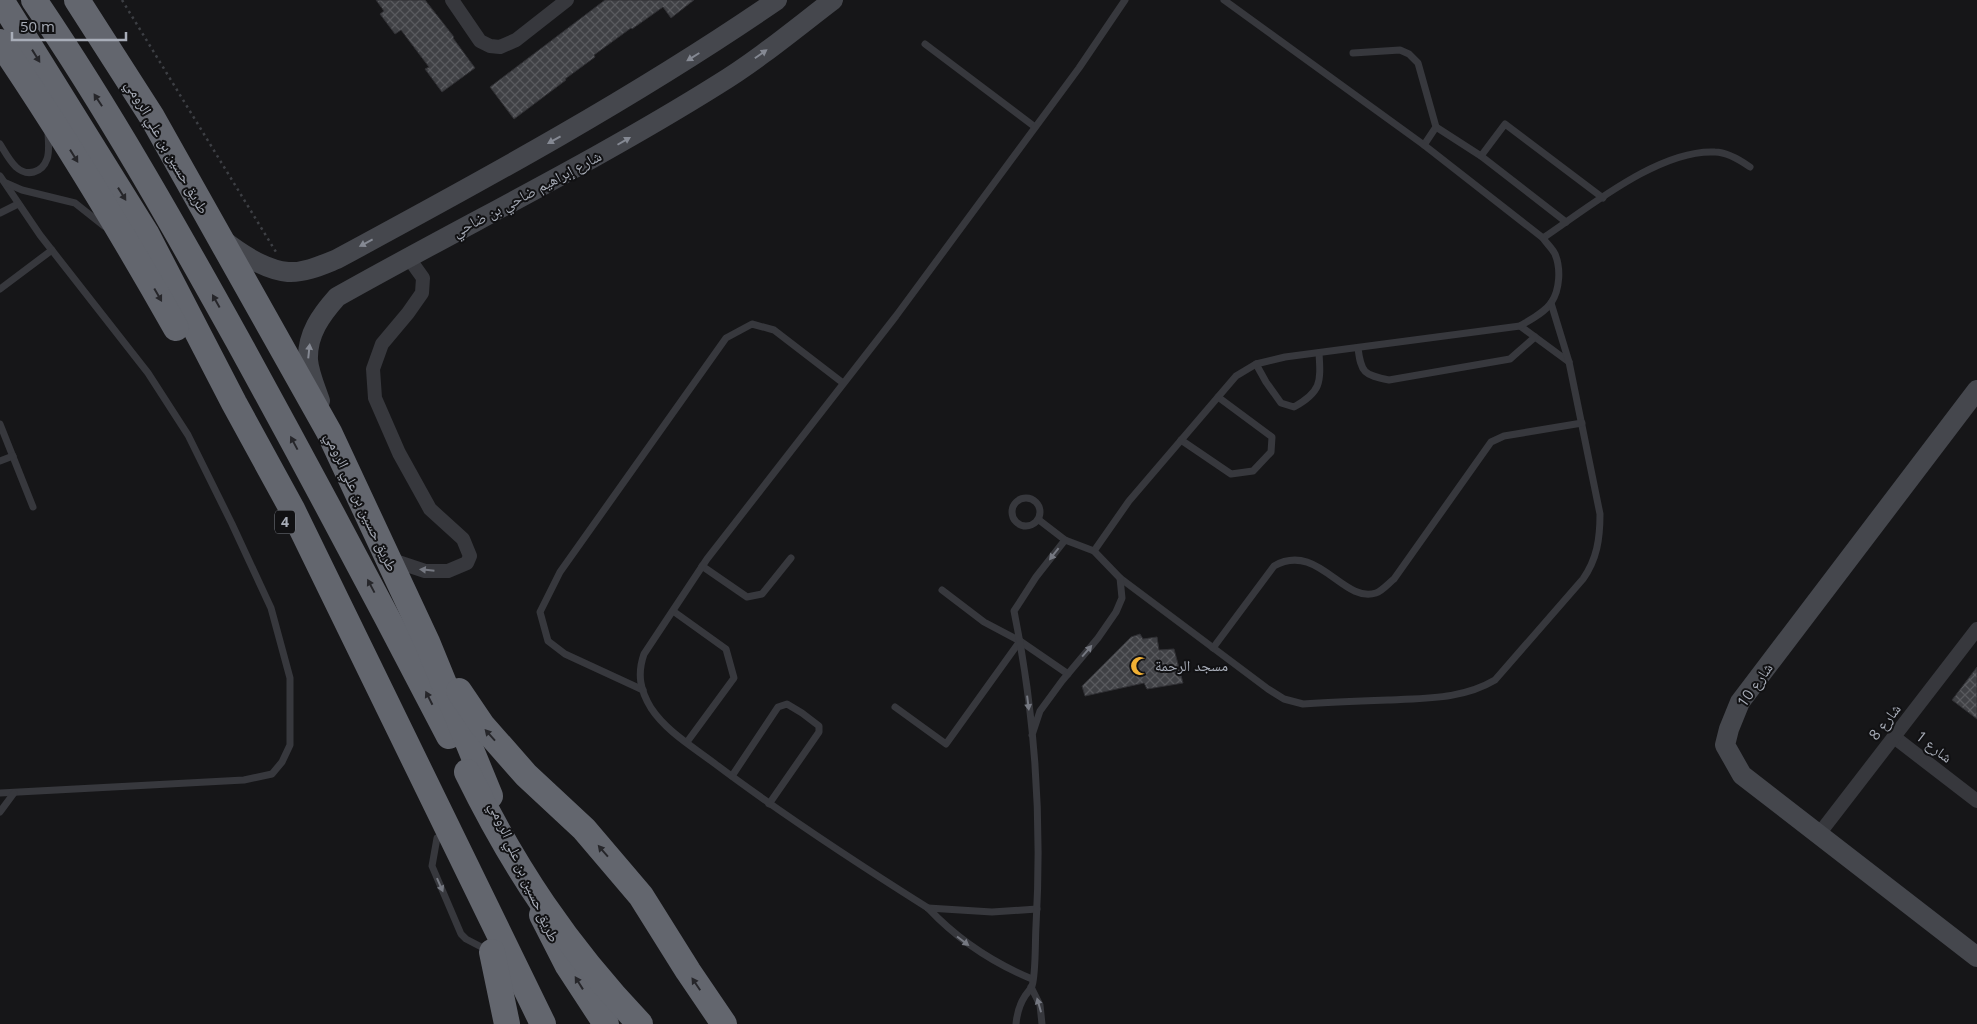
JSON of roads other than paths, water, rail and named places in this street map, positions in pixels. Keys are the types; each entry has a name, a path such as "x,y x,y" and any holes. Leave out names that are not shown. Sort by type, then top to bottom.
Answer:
{"highway":[{"path":"1,0 146,233 234,403 292,508 542,1024"},
{"path":"34,0 107,114 185,246 301,456 503,842 539,900 601,981 640,1024"},
{"name":"طريق حسين بن علي الرومي","path":"77,0 152,117 329,432 427,642 515,856 548,929 568,966 604,1023"},
{"name":"4","path":"0,42 49,115 142,268 281,515 528,1024"},
{"path":"427,642 482,725 526,775 584,829 641,896 724,1024"},
{"path":"492,952 507,1024"}],"street":[{"path":"452,0 480,41 490,46 500,47 516,40 567,0"},
{"path":"218,235 236,251 264,265 289,272 312,269 336,259 558,138 628,97 707,48 778,0"},
{"name":"شارع إبراهيم ضاحي بن ضاحي","path":"329,432 308,361 310,337 320,315 337,297 408,257 561,177 719,84 833,0"},
{"path":"388,559 425,571 448,571 467,563 470,556 463,539 430,509 399,453 375,398 373,370 382,344 422,293 422,278 408,257 399,250 394,240 395,228"},
{"name":"شارع 10","path":"1977,390 1740,702 1729,728 1725,745 1742,775 1977,957"},
{"name":"شارع 8","path":"1819,834 1975,635"},
{"name":"شارع 1","path":"1894,737 1977,801"}],"lane":[{"path":"1032,978 1012,971 975,950 958,937 928,908 769,804 672,731 652,709 642,690 639,669 644,654 702,566 896,316 1079,68 1125,0"},
{"path":"1094,551 1129,502 1236,376 1256,364 1285,357 1520,326 1535,318 1551,303 1558,287 1559,268 1555,253 1543,238 1424,145 1224,0"},
{"path":"925,44 1035,127"},
{"path":"1353,53 1400,50 1410,54 1418,63 1436,127 1481,156 1566,222"},
{"path":"0,144 12,163 21,171 30,173 39,170 48,156 49,115"},
{"path":"1481,156 1505,124 1603,198"},
{"path":"1424,145 1436,127"},
{"path":"1543,238 1647,169 1688,154 1716,152 1738,159 1750,167"},
{"path":"2,179 22,190 75,203 96,219 142,268"},
{"path":"0,793 244,780 272,774 282,762 290,745 290,678 271,608 188,435 153,381 52,250 2,179"},
{"path":"0,213 18,204"},
{"path":"0,289 52,250"},
{"path":"1038,520 1064,540 1094,551 1120,578 1284,699 1303,704 1438,698 1480,689 1494,680 1592,567 1600,534 1600,514 1570,362 1551,303"},
{"path":"642,690 565,654 548,641 540,612 560,572 726,338 752,324 774,330 843,382"},
{"path":"1520,326 1570,362"},
{"path":"1358,348 1360,366 1369,376 1389,380 1510,359 1535,337"},
{"path":"1256,364 1280,403 1294,408 1311,398 1321,377 1319,353"},
{"path":"1182,440 1231,474 1253,471 1271,452 1272,437 1218,397"},
{"path":"1213,648 1274,566 1282,561 1306,562 1329,573 1356,592 1377,593 1394,579 1491,442 1504,436 1582,423"},
{"path":"0,424 2,438 13,456 33,507"},
{"path":"0,461 13,456"},
{"path":"1024,497 1032,498 1038,504 1041,512 1038,520 1032,525 1024,526 1017,523 1012,516 1012,507 1024,497"},
{"path":"1042,1024 1040,1005 1032,987 1037,909 1037,822 1032,735 1020,641 1014,611 1036,577 1064,540"},
{"path":"702,566 747,597 762,594 790,558"},
{"path":"1032,735 1040,711 1098,638 1116,612 1122,598 1120,578"},
{"path":"942,590 984,622 1020,641 1068,674"},
{"path":"673,611 726,649 734,678 687,742"},
{"path":"895,707 946,744 1020,641"},
{"path":"732,776 778,707 787,704 802,713 819,726 818,732 769,804"},
{"path":"0,812 14,793"},
{"path":"928,908 992,912 1037,909"},
{"path":"1016,1024 1017,1010 1032,987"}],"place":[{"name":"مسجد الرحمة","path":"1140,666"}]}
